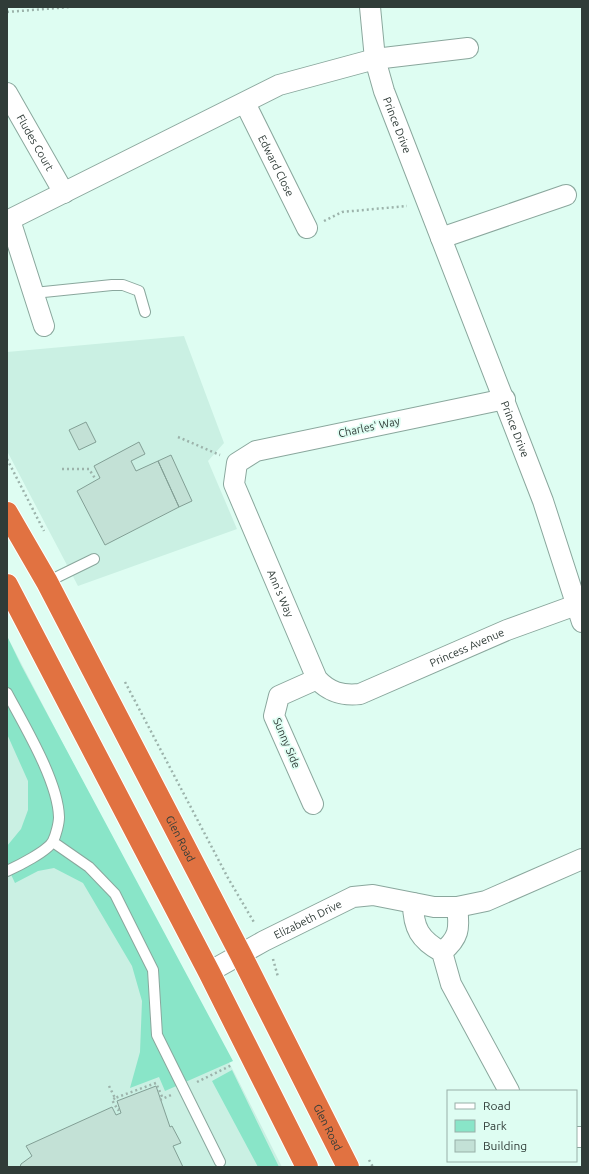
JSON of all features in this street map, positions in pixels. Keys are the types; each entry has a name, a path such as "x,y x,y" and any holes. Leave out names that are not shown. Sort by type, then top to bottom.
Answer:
{"highway":[{"name":"Glen Road","path":"7,513 47,582 241,954 348,1167"},
{"path":"7,585 209,972 307,1167"}],"street":[{"name":"Prince Drive","path":"370,7 375,59 384,91 427,204 505,399 543,501 579,613"},
{"path":"44,326 9,220 246,103 279,85 375,59 468,48"},
{"name":"Fludes Court","path":"7,93 64,193"},
{"name":"Edward Close","path":"246,103 307,228"},
{"path":"441,238 566,194"},
{"name":"Charles' Way","path":"237,463 256,451 505,399"},
{"name":"Ann's Way","path":"237,463 234,484 317,679 324,687 335,693 347,695 360,694"},
{"name":"Princess Avenue","path":"360,694 508,630 579,613"},
{"name":"Sunny Side","path":"314,804 274,716 279,696 317,679"},
{"name":"Elizabeth Drive","path":"209,972 353,896 373,895 413,904 457,908 486,901 582,859"},
{"path":"413,904 413,918 419,932 428,945 442,952 451,984 508,1090"},
{"path":"442,952 454,942 458,932 459,922 457,908"}],"lane":[{"path":"34,293 123,285 139,291 145,312"},
{"path":"47,582 94,559"},
{"path":"7,693 38,752 55,795 59,818 52,842 31,859 7,871"},
{"path":"52,842 89,867 115,894 153,970 157,1035 182,1090 220,1162"}],"path":[{"path":"7,12 70,7"},
{"path":"307,228 342,212 427,204"},
{"path":"178,437 237,463"},
{"path":"62,469 89,469 96,480"},
{"path":"115,1098 156,1083 162,1100 238,1062"},
{"path":"110,1086 115,1098 112,1100 118,1110 120,1110"}],"shaded area":[{"path":"184,336 224,443 208,461 237,529 78,586 7,451 7,352"},
{"path":"7,636 234,1072 282,1167 7,1167"}],"green space":[{"path":"7,636 21,665 233,1061 165,1091 159,1077 130,1088 140,1052 142,1001 132,966 83,883 54,868 38,871 15,883 7,866 7,846 21,829 28,810 28,781 7,734"},
{"path":"232,1070 279,1167 258,1167 212,1081"}],"building":[{"path":"86,422 96,442 79,450 69,430"},
{"path":"139,442 145,454 131,461 136,471 158,461 179,507 105,545 77,491 100,478 94,466"},
{"path":"171,455 192,501 179,507 158,461"},
{"path":"156,1086 170,1127 172,1126 181,1143 173,1146 183,1167 20,1167 21,1164 32,1156 26,1146 112,1107 116,1115 121,1113 117,1101"}]}
